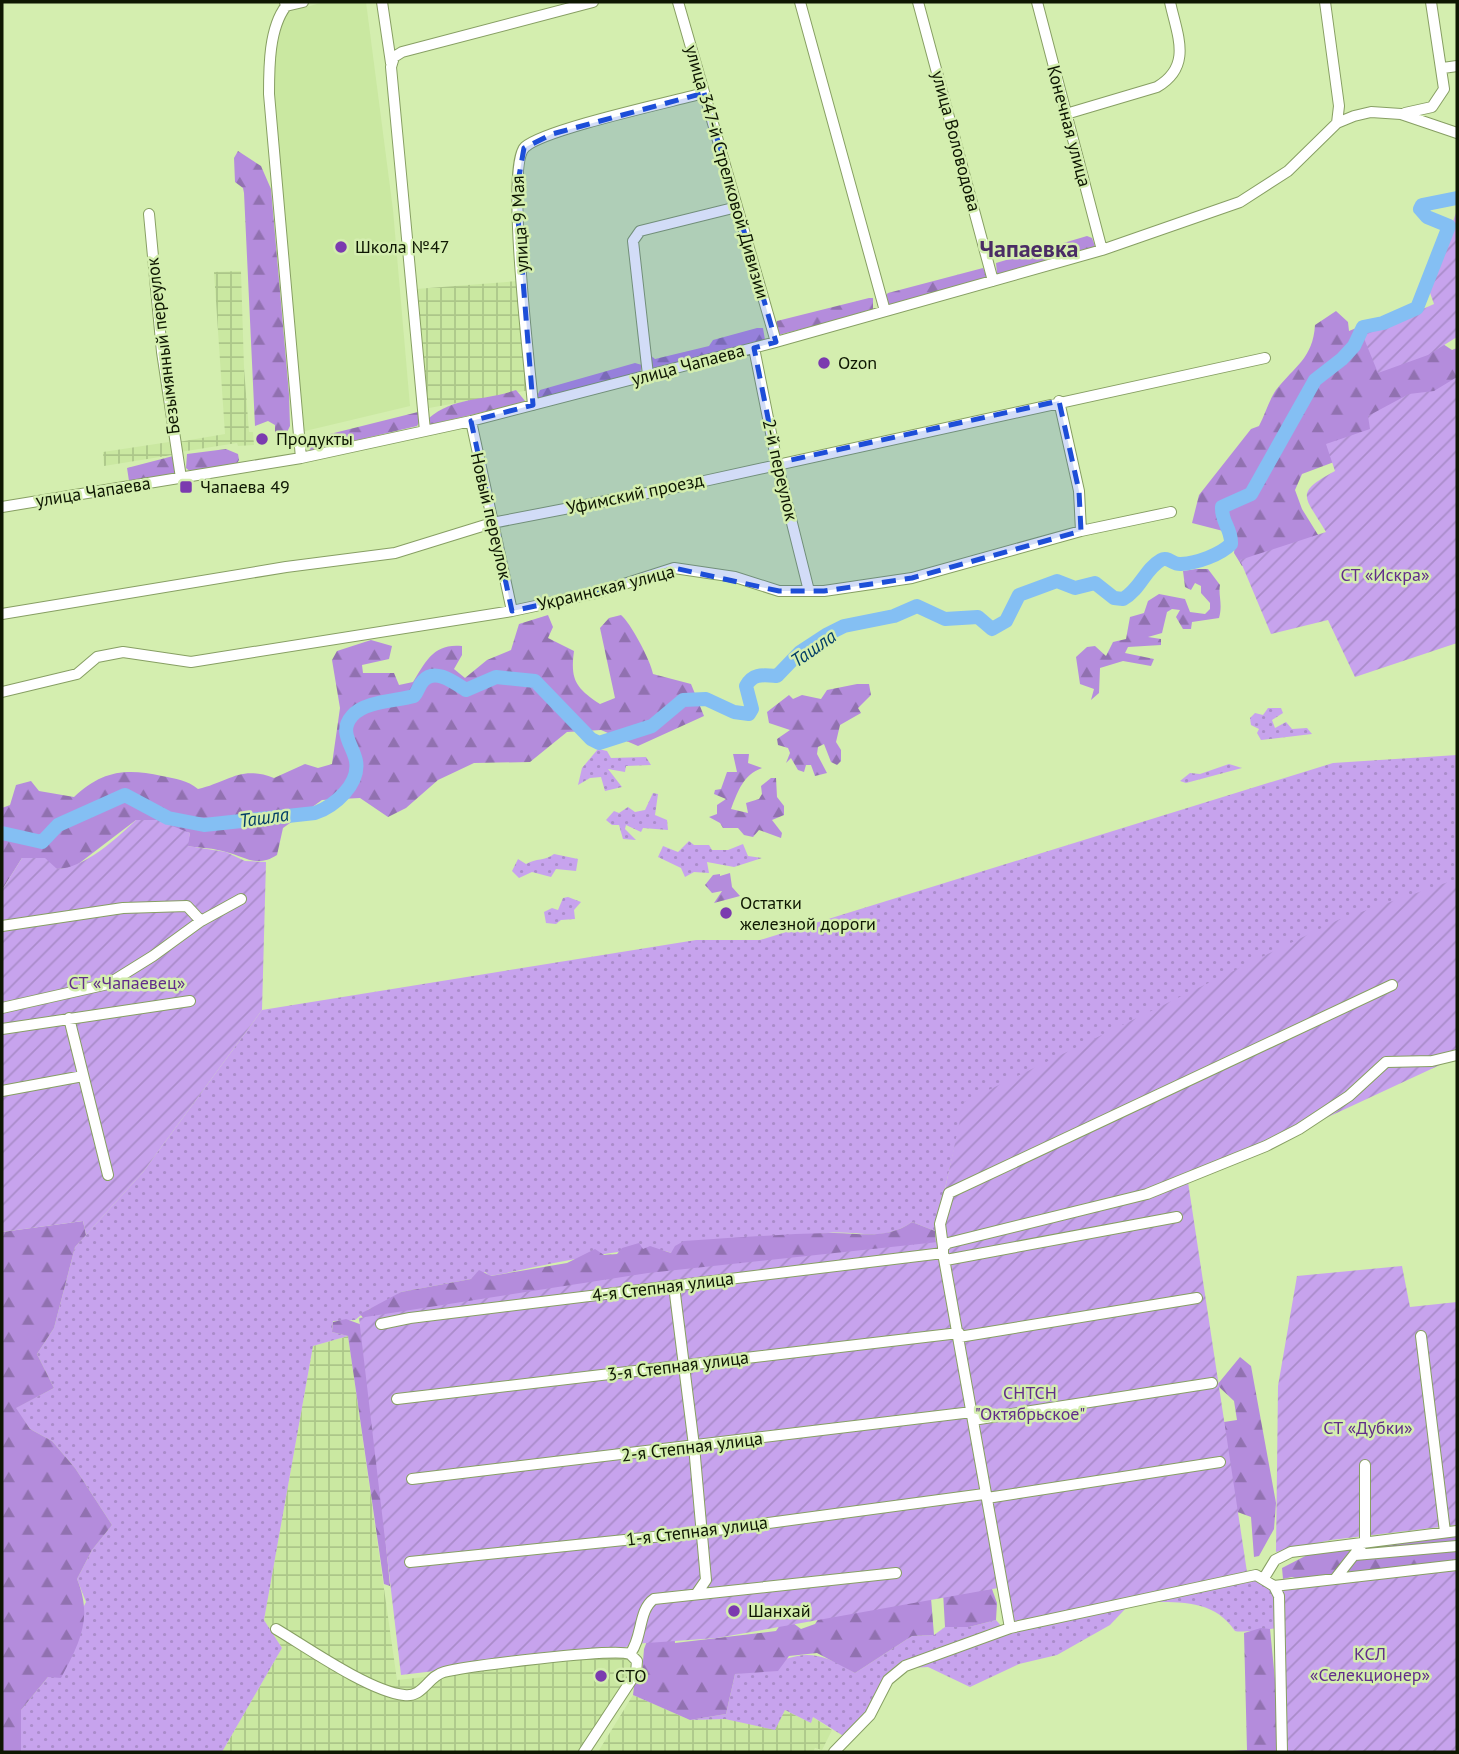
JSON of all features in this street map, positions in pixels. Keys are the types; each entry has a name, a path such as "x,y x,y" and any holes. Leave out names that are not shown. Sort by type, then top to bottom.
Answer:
{"street":[{"path":"301,458 269,94 273,44 286,4 303,2"},
{"path":"382,2 391,67 425,431"},
{"path":"391,67 394,57 402,52 593,2"},
{"name":"улица 347-й Стрелковой Дивизии","path":"678,2 776,342"},
{"path":"800,2 885,311"},
{"name":"улица Воловодова","path":"918,2 993,281"},
{"name":"Конечная улица","path":"1037,2 1102,250"},
{"path":"1066,114 1157,87 1169,80 1178,67 1180,51 1170,2"},
{"path":"1325,2 1339,106 1337,123 1371,112 1401,114 1457,133"},
{"path":"1401,114 1432,107 1440,99 1444,89 1443,68 1431,2"},
{"path":"1443,68 1457,66"},
{"name":"улица 9 Мая","path":"533,405 516,193 519,156 524,148 552,134 704,93"},
{"name":"улица Чапаева","path":"2,507 301,458 471,421 754,348 1102,250 1240,202 1288,171 1337,123"},
{"path":"648,375 633,241 640,231 737,207"},
{"name":"Безымянный переулок","path":"149,214 162,352 181,478"},
{"name":"2-й переулок","path":"754,348 777,463 809,591"},
{"name":"Уфимский проезд","path":"2,614 286,567 395,553 492,523 668,489 1059,401 1265,358"},
{"path":"1059,401 1079,491 1081,531"},
{"name":"Новый переулок","path":"471,421 512,611"},
{"name":"Украинская улица","path":"2,692 76,674 97,657 123,652 191,662 512,611 596,593 674,568 735,577 779,591 809,591 912,578 1081,531 1171,512"},
{"path":"2,1009 107,984 241,899"},
{"path":"2,926 123,908 187,906 201,922"},
{"path":"1010,1628 944,1254 940,1224 949,1193 1392,985"},
{"path":"2,1029 190,1001"},
{"path":"69,1018 108,1175"},
{"path":"944,1254 1147,1195 1266,1146 1299,1129 1349,1096 1386,1062 1432,1061 1457,1055"},
{"path":"2,1091 83,1076"},
{"name":"4-я Степная улица","path":"381,1324 944,1254 1177,1217"},
{"path":"674,1286 694,1446 706,1580 697,1592"},
{"name":"3-я Степная улица","path":"397,1399 959,1335 1197,1298"},
{"path":"1421,1336 1445,1532"},
{"name":"2-я Степная улица","path":"412,1479 972,1416 1212,1383"},
{"name":"1-я Степная улица","path":"410,1562 702,1532 985,1496 1220,1462"},
{"path":"1334,1580 1365,1542 1365,1465"},
{"path":"1264,1578 1275,1560 1291,1552 1457,1531"},
{"path":"1354,1555 1457,1546"},
{"path":"1274,1586 1457,1565"},
{"path":"631,1654 641,1636 643,1618 649,1603 654,1599 697,1592 896,1573"},
{"path":"834,1752 870,1715 888,1680 905,1666 1010,1628 1256,1575 1274,1586 1279,1596 1282,1752"},
{"path":"276,1629 375,1686 403,1695 415,1695 441,1673 595,1654 631,1654 637,1661 636,1673 584,1752"}],"highlighted area":[{"path":"704,93 776,342 754,348 777,463 1059,401 1079,491 1081,531 912,578 824,591 779,591 674,568 596,593 512,611 471,421 533,405 516,193 524,148 552,134"}],"shaded area":[{"name":"Школа №47","path":"324,2 366,2 393,210 410,406 301,432 275,138 272,67 285,13"},
{"path":"241,271 244,368 249,432 253,432 254,445 238,446 237,443 180,452 178,442 225,434 214,272"},
{"path":"518,281 530,390 429,408 416,289"},
{"path":"169,442 172,455 104,466 103,452"},
{"path":"348,1336 397,1680 626,1655 636,1666 583,1752 222,1752 282,1648 264,1620 313,1346"},
{"path":"633,1695 690,1720 725,1719 775,1729 785,1710 811,1723 813,1717 832,1730 822,1750 815,1748 813,1752 598,1752"}],"green space":[{"path":"238,151 261,166 271,189 289,394 290,426 284,438 275,438 275,425 268,421 255,426 244,193 243,188 235,182 234,158"},
{"path":"1457,210 1457,337 1428,355 1378,373 1363,336 1434,304 1429,290"},
{"path":"1087,236 1092,238 1095,246 1092,249 997,274 996,263"},
{"path":"983,268 987,277 985,280 888,305 885,296 888,293"},
{"path":"873,298 873,311 778,335 775,325 777,321"},
{"path":"1336,311 1348,322 1349,331 1390,314 1410,322 1452,350 1457,348 1457,387 1334,462 1302,474 1295,490 1302,509 1320,538 1242,566 1234,553 1235,543 1223,531 1192,523 1199,495 1251,429 1259,426 1276,390 1307,354 1315,325"},
{"path":"763,328 765,340 653,368 650,355 655,359 709,346 713,340"},
{"path":"635,363 642,365 640,373 539,399 537,396 540,390"},
{"name":"СТ «Искра»","path":"1457,377 1457,643 1355,677 1328,620 1271,634 1240,560 1326,532 1307,497 1313,485 1335,471 1326,444 1370,429 1368,416 1409,394 1434,391"},
{"path":"516,390 526,402 428,425 429,418 449,406"},
{"path":"418,412 420,421 417,426 311,451 305,446 307,441 318,437"},
{"path":"226,449 238,454 239,460 235,467 192,473 186,468 187,454"},
{"path":"177,455 181,474 129,481 127,468"},
{"path":"1208,569 1220,585 1219,618 1192,622 1191,629 1183,629 1176,617 1180,610 1172,609 1167,612 1162,633 1148,637 1161,639 1161,645 1128,647 1125,653 1154,659 1151,666 1123,661 1100,668 1099,693 1091,700 1094,689 1080,684 1076,657 1087,647 1095,646 1106,656 1113,642 1126,639 1130,617 1144,613 1148,601 1159,594 1185,599 1190,612 1205,614 1210,609 1210,603 1201,593 1201,586 1195,583 1191,590 1185,587 1183,571"},
{"path":"548,615 553,627 548,638 574,651 573,669 576,682 600,704 615,698 600,628 609,618 621,615 640,642 653,674 691,684 704,716 638,746 601,730 567,732 530,762 474,763 438,780 406,808 388,817 360,798 322,800 283,828 277,855 263,861 187,846 190,833 136,820 73,868 57,869 22,858 2,890 2,808 10,805 16,785 31,781 39,791 74,797 104,777 137,772 181,780 198,789 243,774 262,774 274,778 305,764 318,768 332,764 340,708 332,660 337,651 371,640 392,646 389,659 362,665 363,673 394,673 399,685 413,682 432,655 444,647 462,646 462,655 454,669 465,678 487,660 511,650 519,624"},
{"path":"869,684 871,695 858,708 861,713 840,725 836,742 841,750 841,761 837,765 831,762 824,744 818,747 817,754 827,773 815,776 811,765 806,765 804,772 798,770 791,758 786,763 790,753 788,748 778,745 777,739 790,730 769,723 767,712 789,695 793,699 802,695 821,699 827,690"},
{"path":"1268,708 1281,708 1283,713 1272,720 1275,728 1286,722 1292,729 1307,728 1312,734 1261,740 1257,733 1259,729 1251,725 1250,718 1255,713 1263,715"},
{"path":"598,749 607,751 611,758 646,757 651,765 626,766 625,772 608,769 622,787 605,791 601,777 590,778 578,785 582,768"},
{"path":"733,754 749,754 748,763 762,768 746,779 731,809 748,813 746,803 759,799 762,794 761,786 771,778 776,778 777,797 784,806 784,815 772,820 782,833 781,838 759,830 753,837 744,835 738,828 723,828 709,817 717,814 717,805 726,799 714,794 715,790 721,789 727,772 737,772"},
{"path":"1457,755 1457,880 965,1103 935,1231 912,1222 880,1234 828,1233 671,1253 637,1250 612,1253 490,1276 485,1272 471,1279 401,1292 384,1304 369,1309 355,1320 333,1321 332,1332 348,1336 313,1346 264,1620 282,1648 222,1752 19,1750 21,1710 48,1677 86,1602 77,1579 92,1550 112,1525 75,1468 52,1441 30,1429 15,1408 54,1388 37,1354 54,1328 75,1247 143,1172 262,1010 696,940 760,940 1333,763"},
{"path":"1229,764 1242,768 1186,783 1180,781 1190,773 1200,774"},
{"path":"653,793 658,794 655,815 667,820 668,830 643,828 641,832 626,825 625,829 636,840 623,839 619,825 612,825 606,820 614,811 619,813 628,807 635,812 645,810"},
{"name":"СТ «Чапаевец»","path":"136,820 157,820 190,833 188,846 226,852 245,861 266,862 262,1010 143,1172 86,1235 83,1221 2,1232 2,890 22,858 45,858 57,869 78,864 100,851"},
{"path":"689,841 694,845 709,845 712,850 728,850 743,844 748,856 762,858 734,867 707,862 709,873 694,872 685,877 681,868 658,857 663,846 678,852"},
{"path":"554,854 578,859 576,871 556,869 551,877 532,872 519,878 512,871 518,859 526,864"},
{"path":"730,873 732,887 740,896 714,903 722,891 712,893 705,885 713,875"},
{"name":"СНТСН \"Октябрьское\"","path":"1457,879 1457,1057 1188,1182 1247,1572 1007,1626 998,1588 717,1638 633,1644 621,1649 401,1675 359,1318 648,1273 938,1242 936,1230 964,1102 1338,920"},
{"path":"563,898 581,902 574,910 575,919 561,920 556,924 546,923 544,912 552,908 558,910"},
{"path":"83,1221 86,1235 75,1247 54,1328 37,1354 54,1388 16,1408 30,1429 52,1441 75,1468 112,1525 92,1550 77,1579 82,1593 84,1618 74,1653 61,1678 48,1677 21,1710 21,1752 2,1752 2,1232"},
{"path":"912,1222 935,1231 936,1243 364,1319 360,1314 401,1292 471,1279 479,1270 491,1276 567,1263 595,1249 604,1255 617,1254 622,1248 639,1243 643,1249 650,1246 671,1253 675,1246 684,1241 811,1234 882,1234"},
{"name":"СТ «Дубки»","path":"1402,1266 1410,1307 1457,1302 1457,1525 1331,1540 1276,1552 1278,1386 1297,1276"},
{"path":"346,1319 365,1326 390,1586 384,1584 348,1336 332,1332 333,1322"},
{"path":"1240,1357 1251,1366 1276,1503 1274,1529 1259,1556 1254,1557 1251,1517 1232,1510 1224,1422 1237,1420 1234,1401 1217,1385"},
{"path":"1457,1534 1457,1560 1302,1580 1292,1577 1283,1579 1282,1568 1315,1551"},
{"name":"КСЛ «Селекционер»","path":"1457,1565 1457,1752 1287,1752 1280,1590"},
{"path":"1256,1578 1273,1593 1277,1628 1235,1631 1218,1614 1198,1605 1150,1602"},
{"path":"992,1589 997,1603 996,1620 969,1627 945,1627 943,1592"},
{"path":"931,1598 934,1635 912,1636 855,1673 817,1653 789,1656 778,1671 735,1674 726,1714 690,1720 633,1695 634,1686 642,1674 644,1649 652,1628 673,1614 675,1643 776,1631 780,1625 793,1623 801,1629 815,1624 821,1615"},
{"path":"1127,1607 1110,1625 1057,1655 1019,1664 970,1687 928,1667 910,1668 1011,1631"},
{"path":"996,1620 1003,1628 904,1664 868,1713 845,1737 813,1717 811,1723 785,1710 775,1730 725,1719 690,1720 726,1714 735,1674 806,1655 820,1656 855,1673 912,1636 934,1635 945,1627 969,1627"},
{"path":"1261,1628 1270,1629 1281,1741 1297,1739 1457,1752 1218,1752 1247,1750 1244,1633"}],"waterway":[{"name":"Ташла","path":"2,833 42,842 58,825 125,795 168,818 204,825 315,813 338,800 354,778 356,761 346,733 352,716 372,704 414,696 428,677 439,676 451,680 466,690 496,677 535,681 591,739 599,743 652,726 683,700 706,699 734,712 749,714 752,709 746,686 752,679 763,675 777,676 800,652 844,626 894,616 917,606 945,619 978,617 992,629 1006,621 1019,595 1057,581 1075,588 1095,583 1114,598 1123,599 1161,560 1166,559 1178,564 1194,562 1215,555 1231,544 1222,507 1251,494 1315,380 1354,346 1363,327 1383,323 1417,308 1449,226 1427,217 1420,209 1422,205 1457,198"}],"place":[{"name":"Школа №47","path":"341,247"},
{"name":"Ozon","path":"824,363"},
{"name":"Продукты","path":"262,439"},
{"name":"Чапаева 49","path":"186,487"},
{"name":"Остатки железной дороги","path":"726,913"},
{"name":"Шанхай","path":"734,1611"},
{"name":"СТО","path":"601,1676"}],"district":[{"name":"Чапаевка","path":"1029,249"}]}
